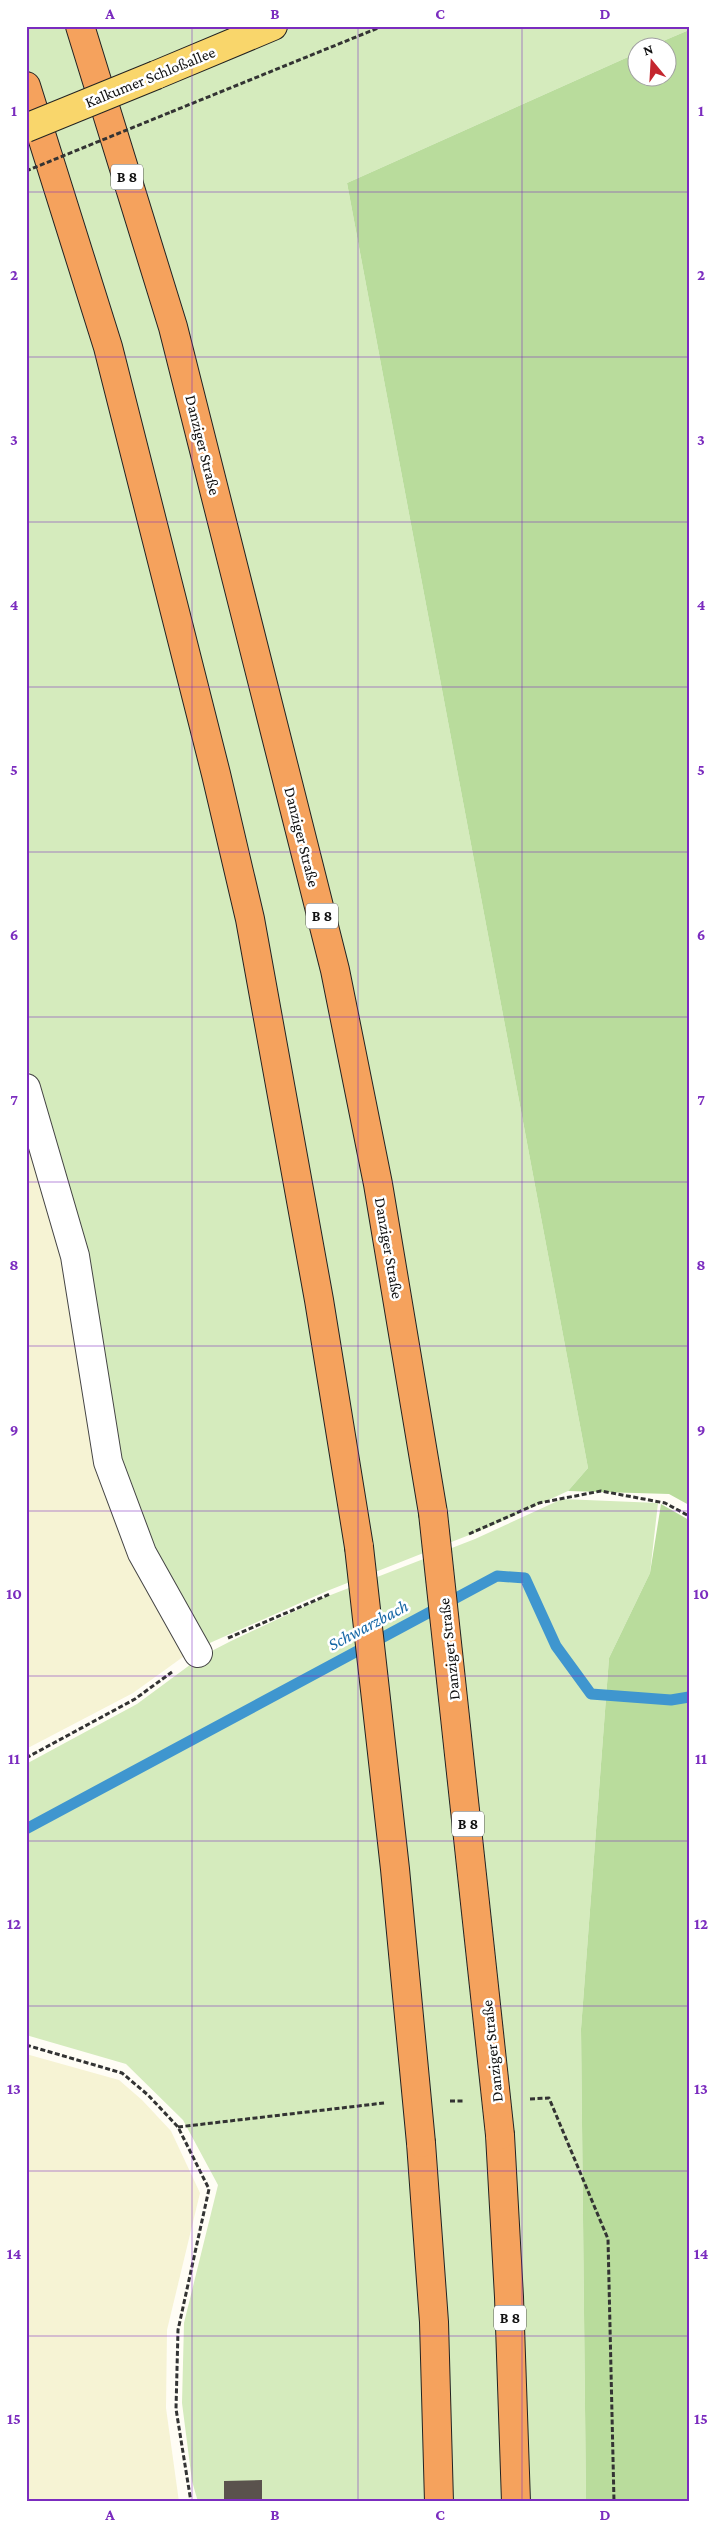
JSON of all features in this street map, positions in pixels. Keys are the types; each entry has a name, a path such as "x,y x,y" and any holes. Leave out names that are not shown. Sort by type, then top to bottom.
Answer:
{"highway":[{"name":"Danziger Straße","path":"80,26 173,327 335,970 378,1184 434,1513 500,2135 509,2298 516,2502"},
{"path":"26,86 108,347 216,774 250,919 316,1280 359,1547 395,1869 421,2143 434,2322 439,2502"}],"main road":[{"name":"Kalkumer Schloßallee","path":"26,128 273,26"}],"lane":[{"path":"26,1088 75,1256 108,1462 142,1552 198,1653"}],"path":[{"path":"26,171 384,26"},
{"path":"26,1758 136,1699 198,1653"},
{"path":"26,2045 122,2073 148,2094 178,2127 209,2189 178,2330 176,2408 191,2502"}],"shaded area":[{"path":"26,1111 187,1654 133,1693 26,1749"},
{"path":"26,2054 119,2080 142,2100 171,2131 200,2193 167,2330 166,2408 179,2502 26,2502"}],"green space":[{"path":"26,26 689,26 689,30 670,38 628,38 628,57 347,183 588,1468 568,1491 487,1528 327,1591 203,1646 150,1551 114,1461 41,1100 26,1064"},
{"path":"689,30 689,1505 669,1494 568,1491 588,1468 347,183 628,57 628,88 678,88 678,38 670,38"},
{"path":"562,1499 658,1503 650,1573 609,1658 581,2029 586,2502 198,2502 192,2481 182,2403 184,2323 218,2185 183,2120 126,2064 26,2035 26,1764 137,1704 202,1656 231,1641 323,1598 475,1539"},
{"path":"661,1504 689,1520 689,2502 586,2502 581,2029 609,1658 650,1573"}],"building":[{"path":"262,2480 262,2502 224,2502 224,2481"}],"waterway":[{"name":"Schwarzbach","path":"26,1829 497,1576 525,1578 556,1646 591,1694 671,1700 689,1697"}]}
